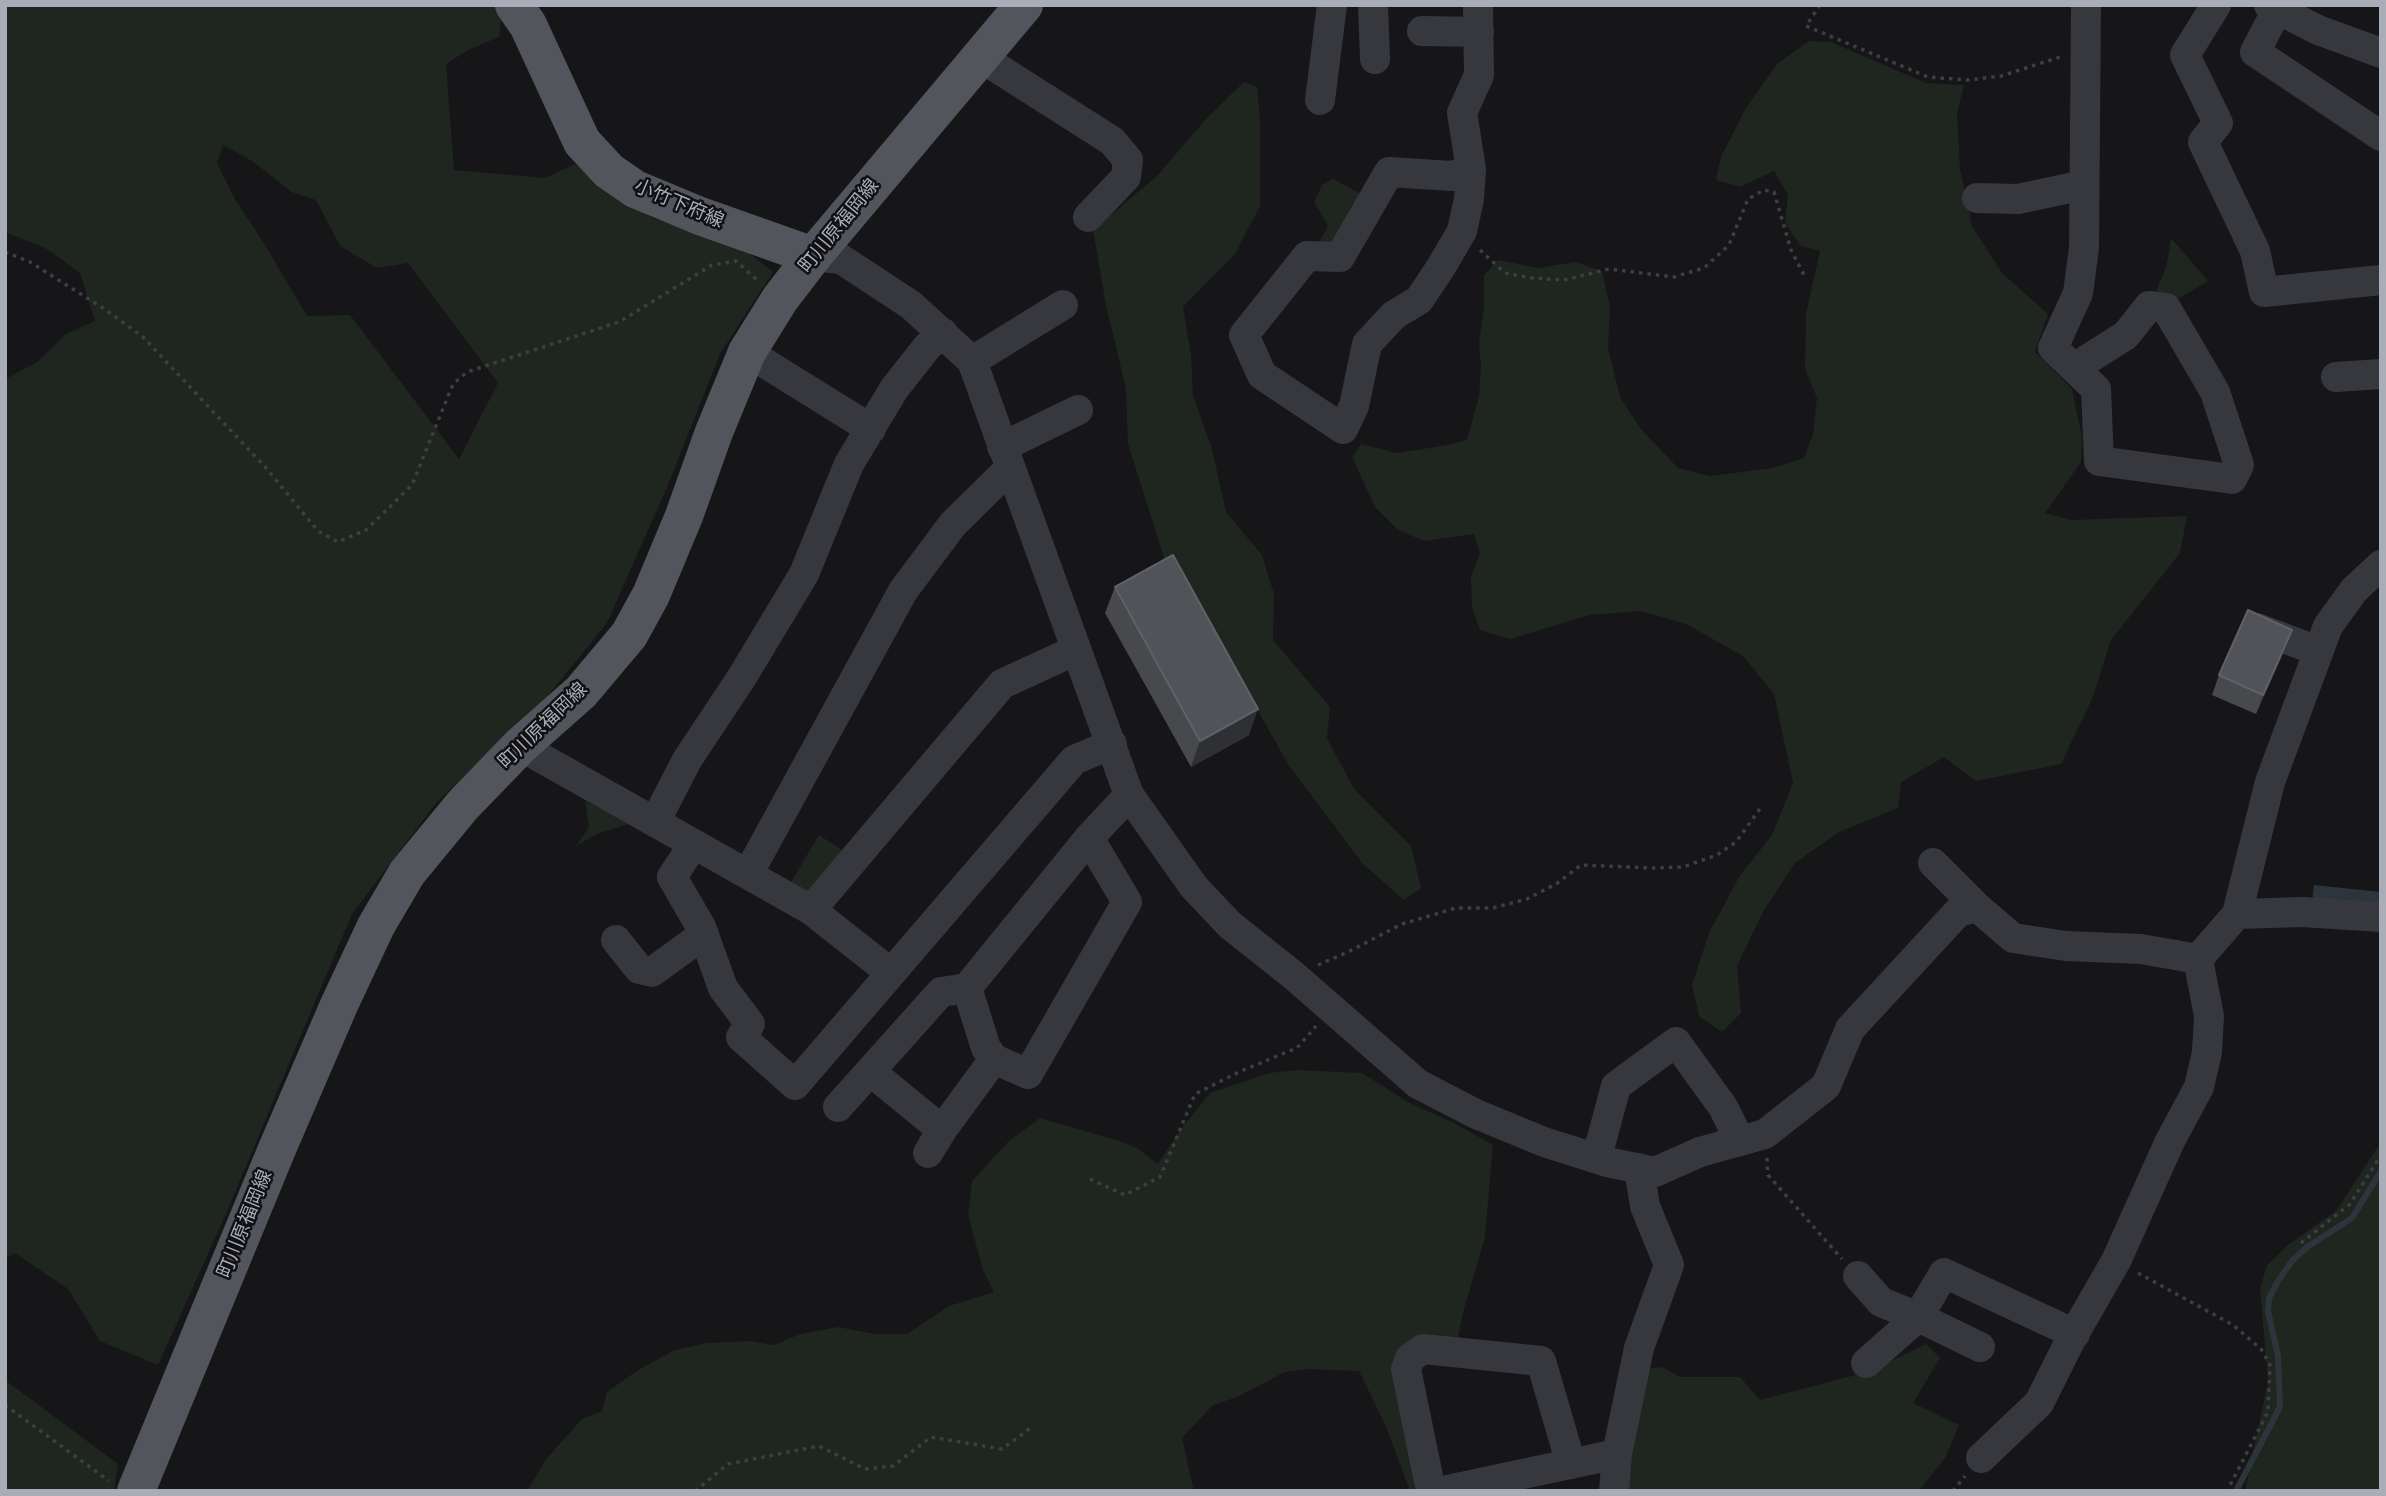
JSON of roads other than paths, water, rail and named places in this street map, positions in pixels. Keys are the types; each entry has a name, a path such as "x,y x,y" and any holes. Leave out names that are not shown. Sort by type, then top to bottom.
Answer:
{"main road":[{"name":"小竹下府線","path":"514,5 528,25 582,142 609,170 635,188 700,216 813,256"},
{"name":"町川原福岡線","path":"122,1486 376,926 407,873 430,842 520,746 582,692 629,635 651,595 684,516 747,352 780,299 1024,5"}],"street":[{"path":"1320,100 1332,5"},
{"path":"1373,5 1375,59"},
{"path":"2074,368 2126,335 2149,306 2166,308 2215,392 2239,465 2232,479 2099,461 2096,389 2053,348 2078,293 2084,248 2085,5"},
{"path":"2216,5 2185,55 2218,123 2203,142 2255,251 2264,292 2381,280"},
{"path":"2381,53 2318,30 2273,7 2255,52 2381,136"},
{"path":"1422,31 1478,18 1479,75 1462,113 1471,169 1469,199 1462,231 1419,300 1394,315 1367,344 1354,406 1343,429 1262,375 1244,335 1307,256 1340,257 1389,172 1452,176 1471,169"},
{"path":"980,57 1112,141 1128,160 1126,177 1088,218"},
{"path":"1977,198 2018,199 2084,185"},
{"path":"813,256 841,259 911,305 972,361 1129,795 1203,897 1230,925 1293,975 1418,1084 1476,1114 1544,1142 1655,1172 1700,1152 1753,1138 1826,1087 1850,1029 1958,912 1977,907"},
{"path":"972,361 1063,304"},
{"path":"655,822 688,760 804,574 849,464 894,389 927,347 943,333"},
{"path":"747,352 871,429"},
{"path":"2336,377 2381,374"},
{"path":"748,874 903,591 1005,458 1079,410"},
{"path":"2198,959 2237,914 2270,782 2328,626 2354,590 2381,565"},
{"path":"2257,628 2318,651"},
{"path":"810,910 1002,684 1076,650"},
{"path":"693,845 672,877 704,934 723,988 750,1024 741,1037 795,1085 1074,760 1112,744"},
{"path":"520,746 810,910 891,973"},
{"path":"838,1107 942,992 967,988 1089,838 1129,795"},
{"path":"967,988 986,1048 994,1059 1028,1074 1127,902 1089,838"},
{"path":"1933,863 2013,938 2066,946 2141,949 2198,959"},
{"path":"2237,914 2302,912 2381,917"},
{"path":"616,940 639,969 652,972 704,934"},
{"path":"1981,1458 2039,1403 2116,1261 2170,1141 2199,1087 2207,1052 2209,1016 2198,959"},
{"path":"1593,1157 1601,1142 1616,1086 1676,1042 1723,1107 1753,1138"},
{"path":"870,1072 935,1141 994,1059"},
{"path":"1614,1491 1617,1454 1639,1348 1669,1265 1645,1206 1639,1168"},
{"path":"1866,1363 1918,1317 1944,1273 2075,1334"},
{"path":"1858,1276 1881,1301 1980,1348"},
{"path":"1431,1491 1406,1370 1410,1358 1423,1349 1541,1361 1571,1464"},
{"path":"1443,1491 1617,1454"}],"waterway":[{"path":"2236,1491 2280,1407 2278,1356 2268,1311 2269,1298 2292,1261 2307,1247 2352,1218 2381,1171"}]}
